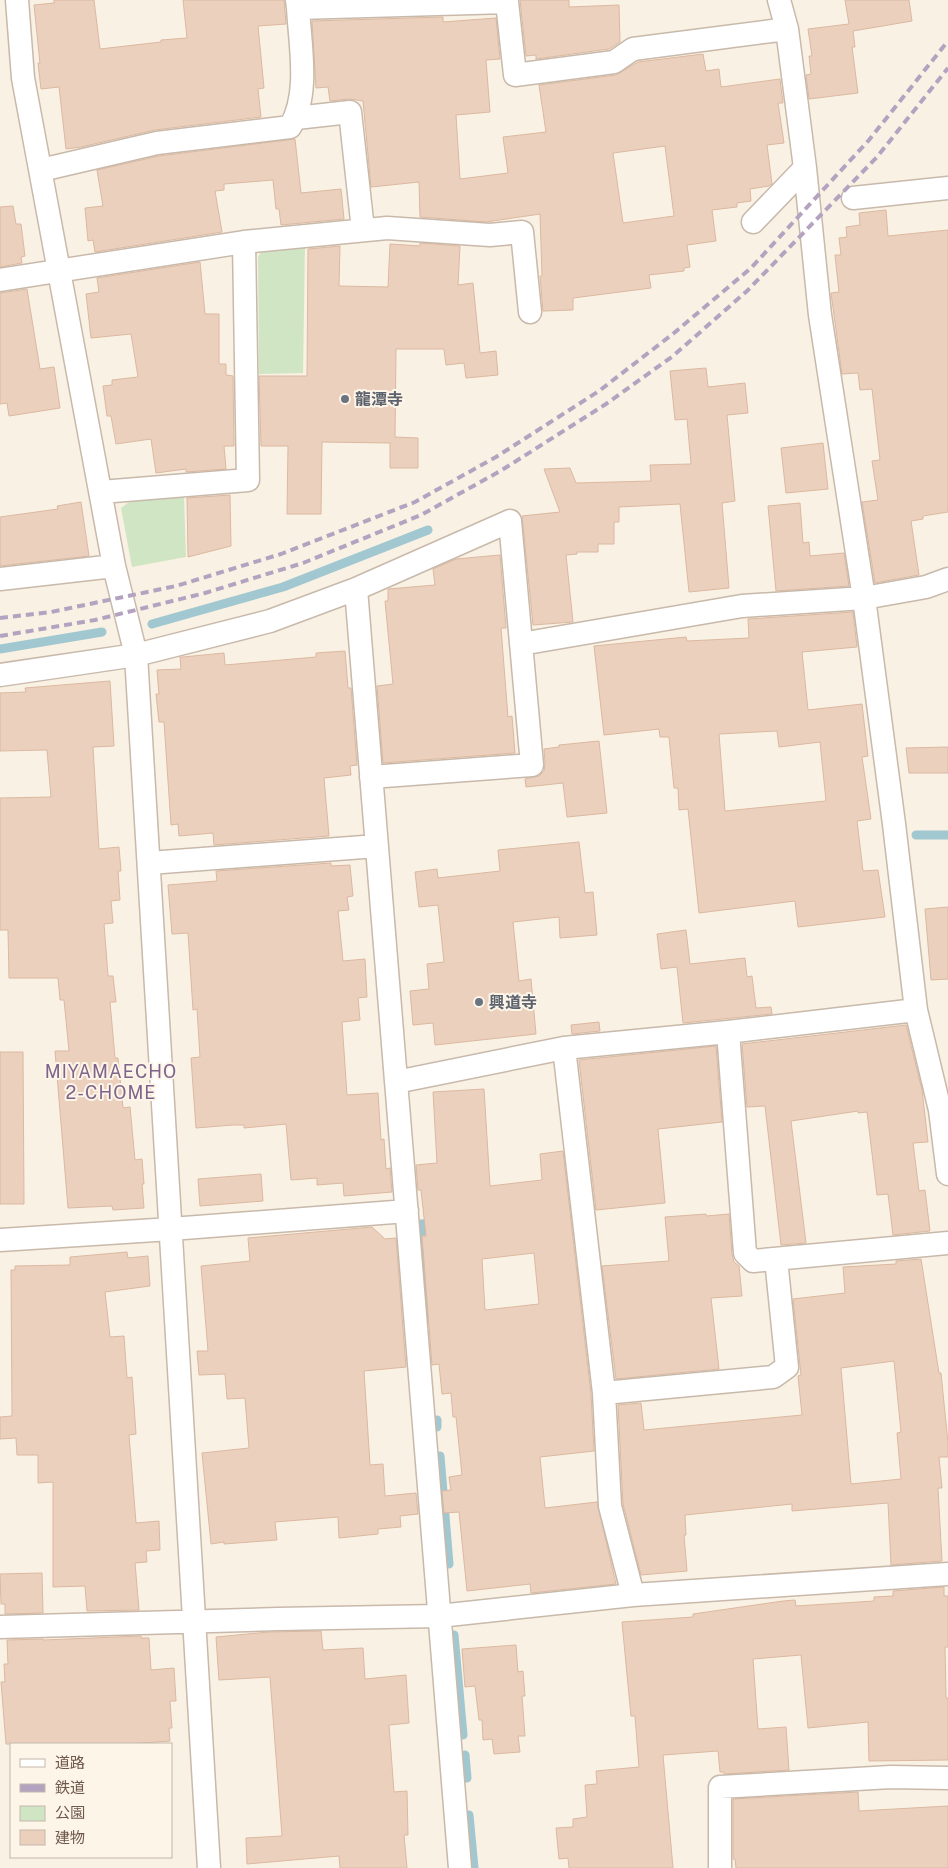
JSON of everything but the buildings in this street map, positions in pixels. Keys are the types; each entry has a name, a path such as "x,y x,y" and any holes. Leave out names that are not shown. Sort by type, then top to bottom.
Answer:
{"street":[{"path":"17,0 23,78 61,272 114,566 136,655 209,1868"},
{"path":"779,0 787,29 805,168 820,315 864,598 916,1010 940,1110 948,1174"},
{"path":"41,170 157,143 290,127 296,118 303,76 297,4 507,2 515,75 614,62 633,49 787,29"},
{"path":"296,118 350,112 363,230"},
{"path":"753,222 805,168"},
{"path":"853,198 948,188"},
{"path":"0,280 244,242 363,230 387,228 490,234 522,232 530,312"},
{"path":"101,492 248,480 244,242"},
{"path":"0,675 136,655 270,621 356,589 510,521 532,765 371,777"},
{"path":"0,579 114,566"},
{"path":"521,644 742,606 864,598 926,587 948,579"},
{"path":"356,589 460,1868"},
{"path":"148,863 377,846"},
{"path":"396,1082 564,1048 728,1032 916,1010"},
{"path":"728,1032 745,1253 753,1261 948,1243"},
{"path":"564,1048 604,1393 610,1506 633,1595"},
{"path":"0,1240 170,1230 406,1211"},
{"path":"604,1393 774,1377 788,1367 776,1259"},
{"path":"0,1627 439,1616 633,1595 948,1574"},
{"path":"720,1868 720,1787 891,1778 948,1778"}],"green space":[{"path":"305,244 303,373 259,374 258,257 262,250"},
{"path":"184,497 186,557 132,567 121,508 133,499"}],"waterway":[{"path":"152,624 283,587 428,530"},
{"path":"0,649 102,632"},
{"path":"916,835 948,835"},
{"path":"428,1317 421,1224 435,1223"},
{"path":"437,1420 437,1427"},
{"path":"440,1456 449,1564"},
{"path":"454,1635 463,1735"},
{"path":"465,1755 467,1778"},
{"path":"469,1815 474,1868"}],"railway":[{"path":"0,618 51,612 176,586 281,554 415,502 496,457 599,391 674,333 751,268 869,140 948,41"},
{"path":"0,636 95,620 205,593 303,563 421,515 502,470 606,404 673,356 747,291 877,157 948,68"}],"place":[{"name":"龍潭寺","path":"345,399"},
{"name":"興道寺","path":"479,1002"}],"district":[{"name":"MIYAMAECHO 2-CHOME","path":"111,1081"}]}
